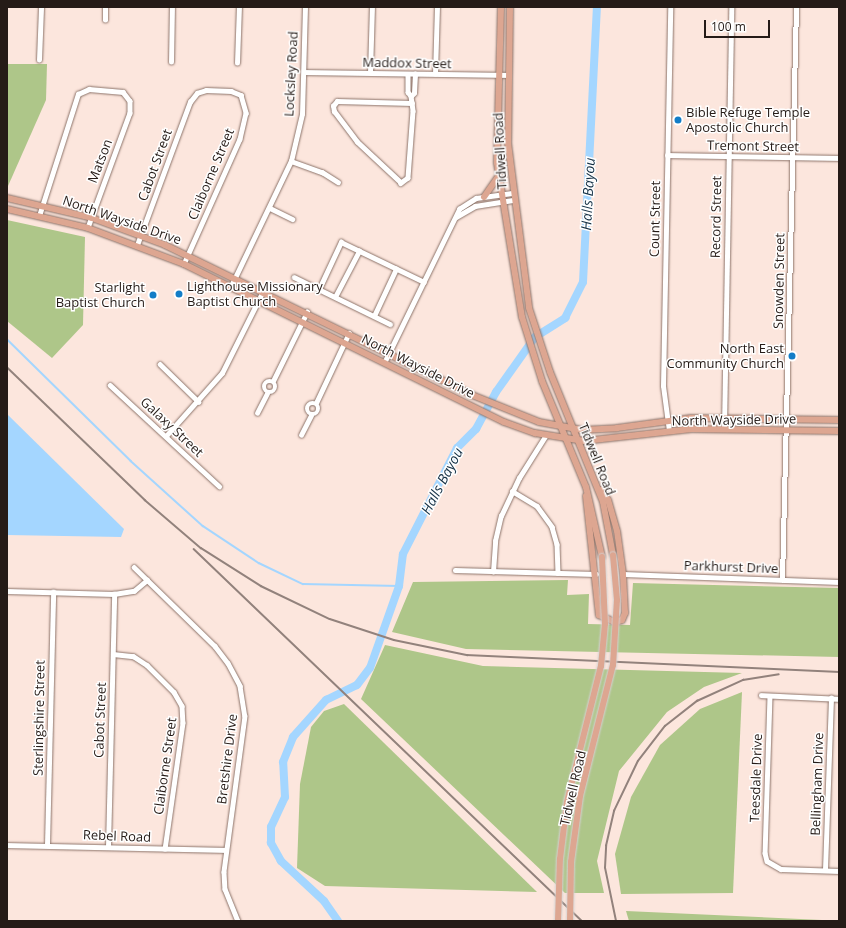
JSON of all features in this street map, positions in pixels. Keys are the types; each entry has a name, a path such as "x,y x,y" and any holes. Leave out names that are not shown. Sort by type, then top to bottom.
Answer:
{"main road":[{"name":"Tidwell Road","path":"501,7 499,176 502,202 522,317 542,381 586,487 602,557 605,624 601,666 567,802 560,859 558,921"},
{"name":"Tidwell Road","path":"510,7 508,143 512,193 529,308 550,372 596,483 608,523 613,555 617,600 613,665 580,796 571,862 570,921"},
{"path":"484,197 499,176"},
{"name":"North Wayside Drive","path":"7,198 42,205 92,218 141,235 189,255 511,413 574,428 617,428 668,420 724,418 839,420"},
{"name":"North Wayside Drive","path":"7,209 88,228 137,245 184,264 385,361 504,422 546,435 578,440 619,439 669,431 724,428 839,431"},
{"path":"586,487 599,615 615,622 622,620 625,614 623,574 610,505 596,483"}],"street":[{"path":"39,60 40,7"},
{"path":"105,7 105,20"},
{"path":"171,62 172,7"},
{"path":"238,63 239,7"},
{"name":"Locksley Road","path":"231,286 270,208 291,161 302,114 305,7"},
{"path":"370,73 372,7"},
{"path":"435,74 437,7"},
{"name":"Count Street","path":"669,431 663,386 670,7"},
{"name":"Record Street","path":"724,428 731,7"},
{"name":"Snowden Street","path":"782,580 787,429 796,7"},
{"name":"Maddox Street","path":"304,72 509,75"},
{"path":"408,74 408,92 411,96 412,103 408,178 401,183 357,142 334,112 333,106 337,101 412,103"},
{"path":"411,96 414,93 416,74"},
{"name":"Matson","path":"42,205 78,94 89,89 123,92 130,101 130,113 88,228"},
{"name":"Claiborne Street","path":"184,264 240,140 246,113 241,95 230,91 198,93"},
{"name":"Cabot Street","path":"137,245 190,102 198,93"},
{"name":"Tremont Street","path":"667,155 839,158"},
{"path":"291,161 322,172 338,182"},
{"path":"385,361 463,204 484,197 512,193"},
{"path":"456,217 475,206 513,200"},
{"path":"39,216 42,205"},
{"path":"270,208 293,219"},
{"path":"319,289 341,242 424,282"},
{"path":"335,297 358,251"},
{"path":"374,316 396,269"},
{"path":"294,277 390,324"},
{"path":"166,436 199,402 222,373 264,291"},
{"path":"267,393 276,390 273,381 307,312"},
{"path":"301,435 311,415 318,412 316,403 349,333"},
{"path":"160,364 199,402"},
{"path":"257,414 267,393 264,384 273,381"},
{"name":"Galaxy Street","path":"110,385 219,486"},
{"path":"311,415 307,411 308,405 316,403"},
{"path":"493,572 495,541 512,491 546,435"},
{"path":"512,491 537,506 549,521 557,544 558,573"},
{"name":"Bretshire Drive","path":"134,567 215,646 228,663 240,686 244,716 226,850 225,889 238,921"},
{"path":"455,570 596,574"},
{"name":"Parkhurst Drive","path":"623,574 839,582"},
{"path":"7,591 114,594 134,591 147,580"},
{"name":"Sterlingshire Street","path":"47,845 53,592"},
{"name":"Cabot Street","path":"108,847 114,594"},
{"name":"Claiborne Street","path":"113,654 133,656 147,665 174,692 182,706 183,723 165,849"},
{"path":"761,695 839,698"},
{"name":"Teesdale Drive","path":"770,696 765,853 767,861 781,869 825,870"},
{"name":"Bellingham Drive","path":"825,870 831,698"},
{"name":"Rebel Road","path":"7,844 226,850"},
{"path":"825,870 839,871"}],"green space":[{"path":"7,64 47,64 46,100 8,186"},
{"path":"7,220 85,237 83,325 52,358 7,321"},
{"path":"568,580 567,595 589,594 588,624 630,625 633,583 839,588 839,657 466,649 392,632 413,582"},
{"path":"385,645 483,666 742,673 704,687 667,712 619,771 597,861 604,893 565,893 361,699"},
{"path":"742,692 733,893 621,894 615,854 631,797 660,745 700,709"},
{"path":"344,704 537,892 325,886 297,868 300,784 311,727 324,711"},
{"path":"626,911 822,920 822,921 629,921"}],"water":[{"path":"7,414 124,529 121,537 7,535"}],"waterway":[{"name":"Halls Bayou","path":"338,921 324,901 281,861 271,843 271,827 285,797 283,762 293,737 326,700 357,685 370,668 399,586 403,554 457,448 476,429 496,392 535,337 565,318 583,282 597,7"},
{"path":"7,339 131,461 203,526 259,563 303,584 399,586"}],"railway":[{"path":"7,367 145,500 201,548 261,586 330,619 394,640 467,655 839,672"},
{"path":"194,549 582,921"},
{"path":"616,921 605,868 606,846 614,811 638,761 665,726 697,701 743,680 779,674"}],"place":[{"name":"Bible Refuge Temple Apostolic Church","path":"678,120"},
{"name":"Lighthouse Missionary Baptist Church","path":"179,294"},
{"name":"Starlight Baptist Church","path":"153,295"},
{"name":"North East Community Church","path":"792,356"}]}
